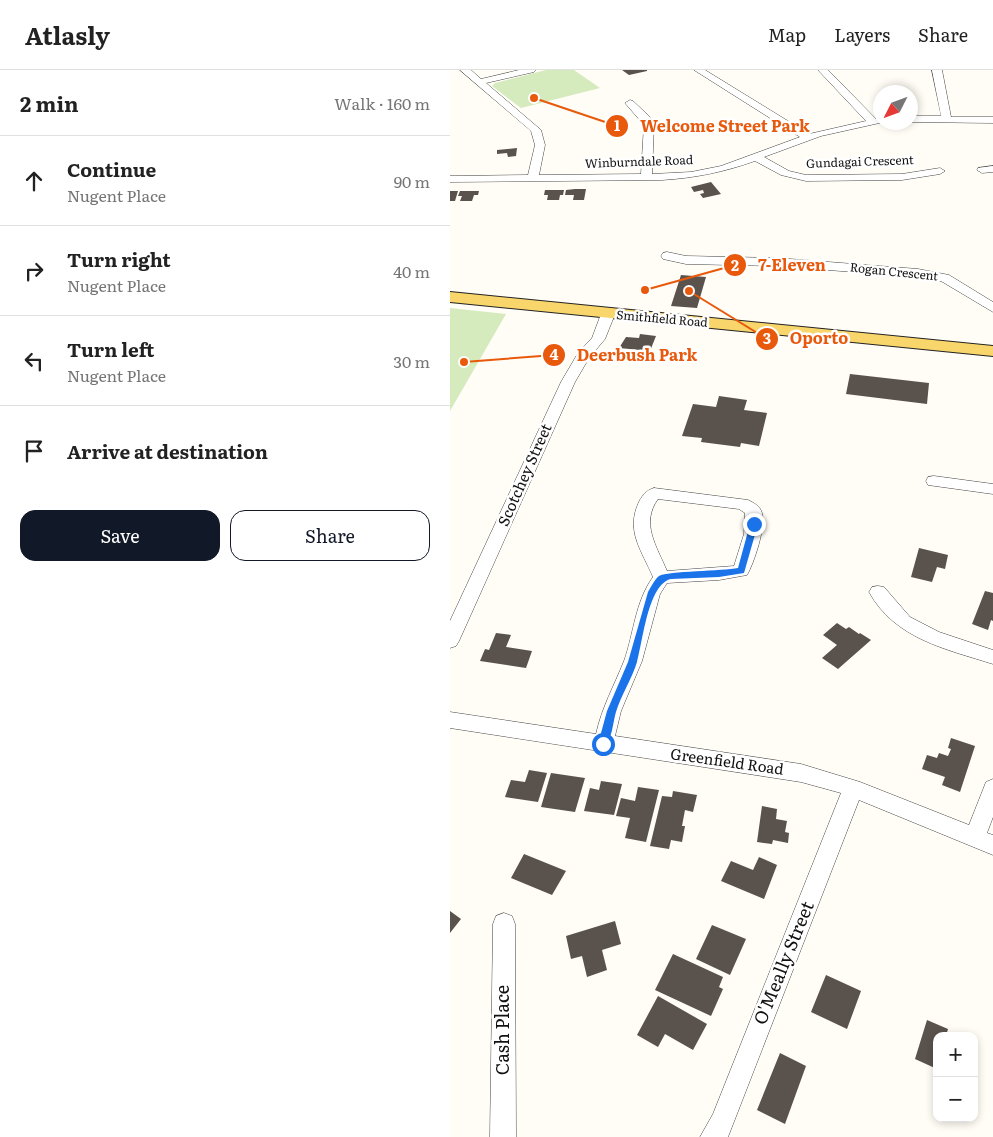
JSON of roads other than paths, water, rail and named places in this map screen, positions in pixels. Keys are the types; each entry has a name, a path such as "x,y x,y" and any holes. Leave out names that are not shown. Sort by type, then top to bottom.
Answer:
{"main road":[{"name":"Smithfield Road","path":"450,297 993,351"}],"street":[{"path":"465,70 533,126 538,134 540,145 533,178"},
{"path":"480,82 531,70"},
{"path":"699,70 807,138"},
{"path":"823,70 873,118"},
{"path":"937,70 947,119"},
{"path":"630,103 636,112 647,120 649,125 646,177"},
{"path":"918,119 993,120"},
{"name":"Winburndale Road","path":"450,179 684,176 729,167 830,130 873,123"},
{"name":"Gundagai Crescent","path":"756,157 785,173 806,178 902,177 940,171"},
{"name":"Rogan Crescent","path":"667,256 686,260 778,262 918,273 945,278 993,308"},
{"name":"Scotchey Street","path":"450,641 568,382 583,356 598,339 608,314"},
{"path":"934,481 993,489"},
{"path":"603,744 611,711 633,662 652,592 662,578 741,571 754,524 754,513 751,508 742,504 654,493 650,496 641,519 641,530 662,578"},
{"path":"878,592 904,622 933,636 993,656"},
{"name":"Greenfield Road","path":"450,720 801,773 853,788 984,842"},
{"name":"O'Meally Street","path":"713,1137 722,1122 853,788"},
{"path":"984,842 993,788"},
{"name":"Cash Place","path":"503,1137 504,924"}],"place":[{"name":"Welcome Street Park","path":"534,98"},
{"name":"7-Eleven","path":"645,290"},
{"name":"Oporto","path":"689,291"},
{"name":"Deerbush Park","path":"464,362"}]}
